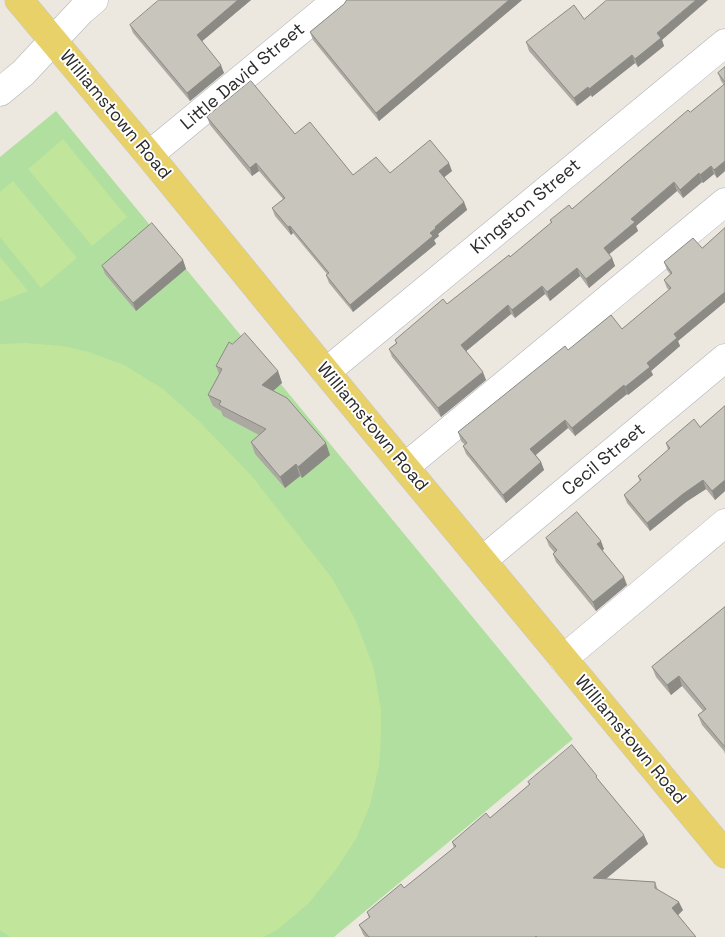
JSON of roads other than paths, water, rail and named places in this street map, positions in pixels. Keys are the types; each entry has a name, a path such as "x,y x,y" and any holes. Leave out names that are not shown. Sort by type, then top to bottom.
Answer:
{"main road":[{"name":"Williamstown Road","path":"20,0 725,854"}],"street":[{"path":"0,92 23,73 81,11 94,0"},
{"name":"Little David Street","path":"149,155 336,0"},
{"name":"Kingston Street","path":"326,372 725,43"},
{"path":"405,467 725,202"},
{"name":"Cecil Street","path":"483,560 725,358"},
{"path":"563,659 725,523"}]}
